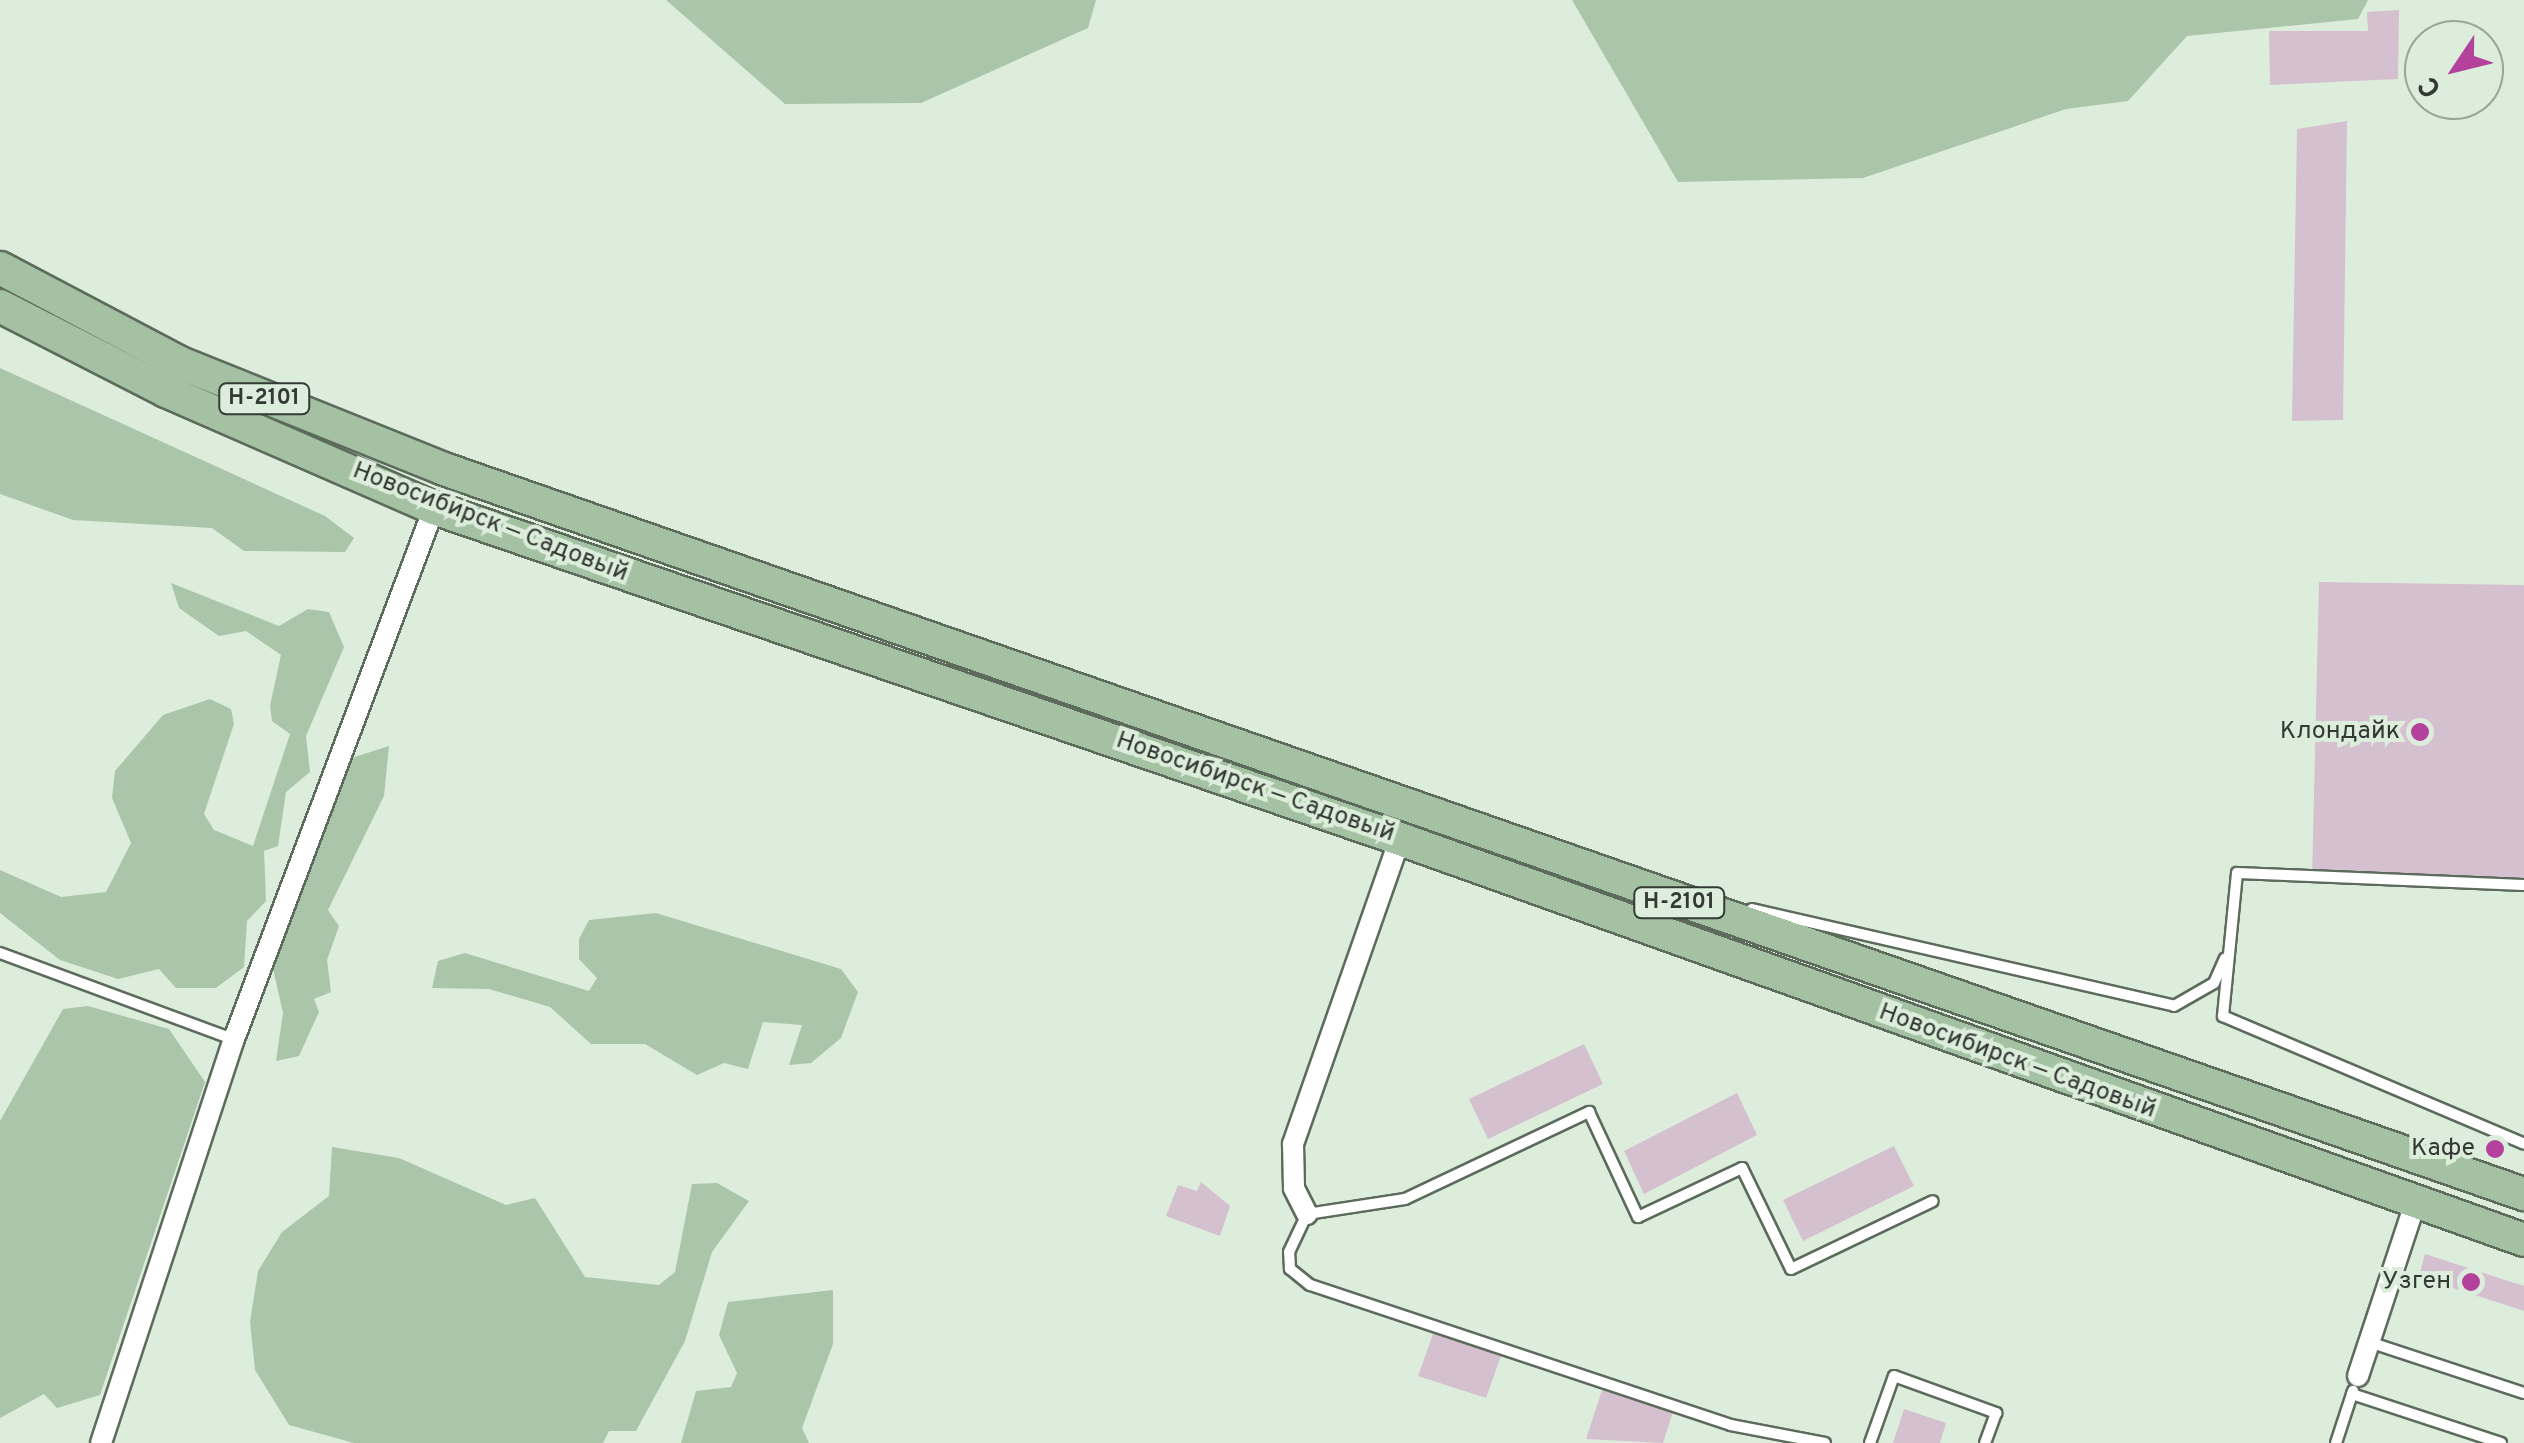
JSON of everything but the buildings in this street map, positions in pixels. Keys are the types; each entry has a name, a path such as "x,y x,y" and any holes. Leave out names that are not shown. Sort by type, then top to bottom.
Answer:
{"main road":[{"name":"Новосибирск — Садовый","path":"0,268 295,412 1612,879 2524,1194"},
{"name":"Новосибирск — Садовый","path":"0,306 166,391 434,508 1400,838 2414,1204 2524,1240"}],"street":[{"path":"101,1443 234,1039 434,508"},
{"path":"1308,1214 1294,1188 1292,1144 1400,838"},
{"path":"2356,1385 2414,1204"}],"lane":[{"path":"2524,885 2237,873 2223,1016 2524,1144"},
{"path":"1612,879 2163,1005 2196,1000 2230,948"},
{"path":"0,953 234,1039"},
{"path":"1825,1443 1731,1424 1310,1285 1290,1269 1288,1252 1308,1214 1405,1198 1588,1112 1638,1217 1742,1168 1790,1269 1932,1202"},
{"path":"2369,1342 2524,1393"},
{"path":"1870,1443 1894,1376 1996,1413 1985,1443"},
{"path":"2336,1443 2356,1385 2469,1438 2501,1443"}],"green space":[{"path":"666,0 1096,0 1088,28 921,103 785,104"},
{"path":"1572,0 2368,0 2358,19 2187,36 2128,101 2066,109 1863,178 1678,182"},
{"path":"0,368 325,516 354,538 345,552 244,551 212,528 73,520 0,494"},
{"path":"171,583 279,626 308,609 329,612 344,647 306,736 310,772 286,792 278,846 264,851 266,901 247,921 244,967 216,988 176,988 159,969 118,979 60,960 0,913 0,870 61,897 106,892 131,843 112,798 115,771 163,715 210,699 231,709 234,724 204,814 214,830 253,846 290,734 272,721 270,706 281,655 246,631 219,636 179,608"},
{"path":"389,746 384,796 328,910 339,926 327,960 331,992 314,999 319,1012 299,1056 276,1061 283,1013 272,964 342,761"},
{"path":"656,913 841,969 858,992 841,1038 811,1063 789,1065 802,1025 763,1022 748,1069 724,1063 697,1075 645,1044 591,1044 550,1007 489,989 432,988 438,961 465,953 589,991 597,978 579,959 579,939 589,920"},
{"path":"88,1006 169,1029 205,1082 100,1395 57,1408 44,1394 0,1418 0,1121 63,1009"},
{"path":"332,1147 399,1158 506,1205 535,1198 585,1277 659,1285 675,1272 692,1184 717,1183 749,1201 712,1252 685,1341 636,1431 609,1431 603,1443 354,1443 289,1425 255,1370 250,1322 258,1271 282,1232 329,1196"},
{"path":"833,1290 833,1344 802,1428 809,1443 681,1443 696,1391 731,1387 737,1373 719,1335 728,1302"}],"place":[{"name":"Клондайк","path":"2420,732"},
{"name":"Кафе","path":"2495,1149"},
{"name":"Узген","path":"2471,1282"}]}
